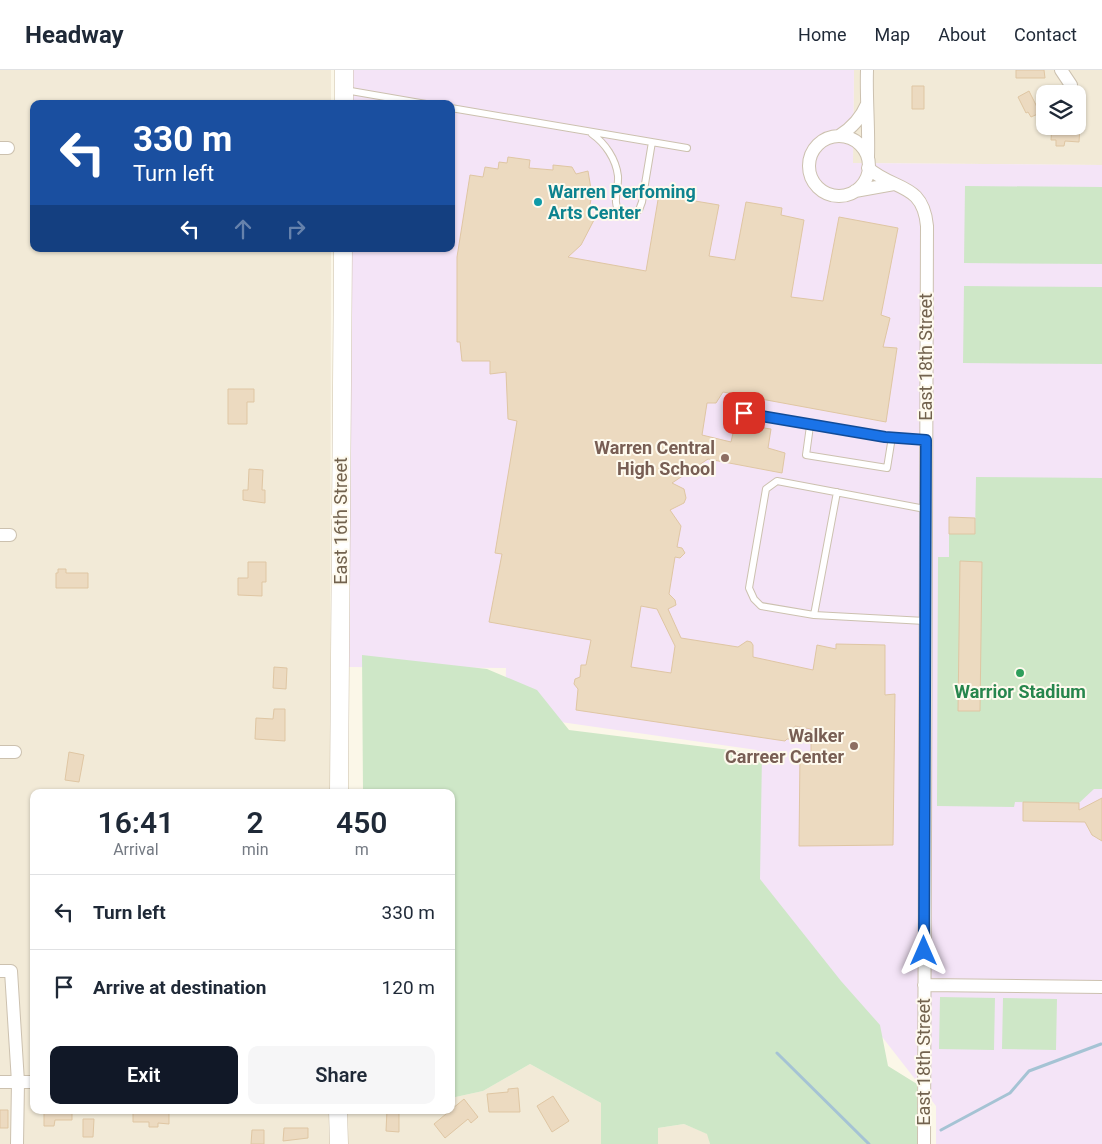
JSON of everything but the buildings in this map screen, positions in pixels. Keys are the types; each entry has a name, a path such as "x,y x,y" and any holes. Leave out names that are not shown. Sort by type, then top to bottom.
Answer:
{"street":[{"path":"344,70 344,97"},
{"path":"855,191 866,179 868,164 869,112 866,70"},
{"path":"1061,70 1071,85"},
{"path":"867,104 854,125 839,136 824,140 816,146 811,154 809,171 817,186 831,195 847,194 896,184"},
{"path":"839,136 851,138 859,144 868,164"},
{"name":"East 18th Street","path":"868,164 883,179 913,192 921,201 926,213 924,1144"},
{"name":"East 16th Street","path":"340,789 342,252"},
{"path":"0,752 15,752"},
{"path":"5,971 18,1082 18,1144"},
{"path":"924,984 1102,987"},
{"path":"0,1082 30,1082"},
{"path":"338,1114 339,1144"}],"lane":[{"path":"344,97 379,100"},
{"path":"455,109 687,148"},
{"path":"588,131 603,143 613,160 618,176 616,205 621,214 628,215 640,210 652,142"},
{"path":"727,410 810,426 892,438 926,440"},
{"path":"810,426 806,454 887,468 892,438"},
{"path":"925,509 777,481 766,489 749,588 754,599 761,606 814,615 925,621"},
{"path":"814,615 837,492"}],"shaded area":[{"path":"0,70 331,70 331,100 30,100 30,252 331,252 330,789 30,789 30,1114 330,1114 330,1144 0,1144"},
{"name":"Warren Central High School","path":"349,70 854,70 853,163 1102,165 1102,1144 936,1144 936,1106 756,875 757,750 505,714 506,668 347,667 348,252 455,252 455,100 349,100"},
{"path":"854,70 1102,70 1102,165 853,163"},
{"path":"530,1064 601,1103 601,1144 347,1144 346,1114 455,1114 455,1097 483,1091"},
{"path":"684,1124 708,1134 710,1144 658,1144 658,1128"}],"green space":[{"path":"965,186 1102,187 1102,264 964,263"},
{"path":"964,286 1102,287 1102,364 963,363"},
{"name":"Warrior Stadium","path":"976,477 1102,478 1102,789 1094,789 1079,803 1015,802 1014,807 937,806 938,557 949,557 949,534 975,534"},
{"path":"362,655 487,669 537,690 569,730 762,754 760,879 841,981 880,1025 888,1066 917,1084 917,1144 710,1144 707,1134 684,1124 658,1128 658,1144 601,1144 601,1103 530,1064 483,1091 455,1097 455,789 363,789"},
{"path":"940,997 995,998 994,1050 939,1049"},
{"path":"1003,998 1057,999 1056,1050 1002,1049"}],"waterway":[{"path":"941,1130 1010,1093 1029,1071 1101,1044"},
{"path":"777,1053 869,1144"}],"place":[{"name":"Warren Perfoming Arts Center","path":"538,202"},
{"name":"Warren Central High School","path":"725,458"},
{"name":"Warrior Stadium","path":"1020,673"},
{"name":"Walker Carreer Center","path":"854,746"}],"route":[{"path":"744,413 885,437 926,440 924,951"}]}
